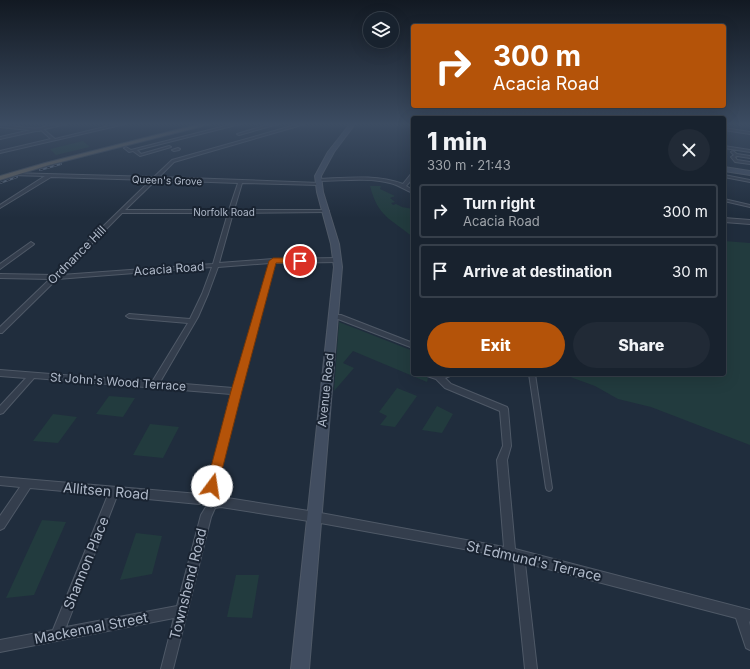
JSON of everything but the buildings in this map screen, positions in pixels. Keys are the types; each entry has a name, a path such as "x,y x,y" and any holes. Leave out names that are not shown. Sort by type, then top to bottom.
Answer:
{"highway":[{"path":"0,177 72,155"},
{"path":"0,177 13,175 83,155"}],"main road":[{"path":"318,182 323,165 330,155"},
{"path":"726,169 750,173"},
{"name":"Avenue Road","path":"300,669 334,317 338,260 336,244 322,212 318,182"}],"street":[{"name":"Ordnance Hill","path":"0,331 171,163 178,159 191,155"},
{"path":"736,155 733,157 736,161 750,163"},
{"path":"738,155 750,157"},
{"name":"Queen's Grove","path":"13,175 240,182 318,182 380,179 393,181 404,185"},
{"path":"0,207 49,176"},
{"path":"726,176 750,181"},
{"path":"411,177 404,185 411,190"},
{"path":"154,385 205,294 240,182"},
{"path":"726,200 750,206"},
{"name":"Norfolk Road","path":"121,212 322,212"},
{"path":"726,220 750,222"},
{"path":"0,267 31,244"},
{"name":"Acacia Road","path":"0,276 56,277 273,261 338,260"},
{"path":"236,391 273,261"},
{"path":"129,316 191,321"},
{"path":"334,317 339,317 411,345"},
{"name":"St John's Wood Terrace","path":"0,374 236,391"},
{"path":"0,411 32,376"},
{"path":"443,376 448,386 504,409 507,446 502,460 531,669"},
{"path":"532,376 549,488"},
{"name":"Allitsen Road","path":"0,481 114,492 199,499 203,498 212,486 236,391"},
{"path":"0,525 27,484"},
{"name":"Shannon Place","path":"57,635 114,492"},
{"name":"Townshend Road","path":"167,669 206,515 210,507 217,503 315,517"},
{"name":"St Edmund's Terrace","path":"315,517 515,554 745,615"},
{"name":"Mackennal Street","path":"0,646 181,611"},
{"path":"745,615 750,644"}],"green space":[{"path":"370,186 381,186 380,189 395,196 390,198 395,202 391,203 393,205 396,204 411,209 411,236 391,221 381,211 373,196"},
{"path":"726,241 750,243 750,445 651,407 618,399 595,386 568,376 726,376"},
{"path":"339,322 411,350 411,375 353,351 343,363 354,368 334,391"},
{"path":"413,376 426,376 428,378 427,382"},
{"path":"397,388 417,396 395,427 380,425 387,416 379,412"},
{"path":"109,396 135,398 123,417 96,414"},
{"path":"437,406 453,414 442,433 422,430"},
{"path":"53,414 77,417 58,443 33,441"},
{"path":"150,424 179,427 163,458 133,455"},
{"path":"42,520 66,522 34,595 6,598"},
{"path":"136,533 162,536 152,574 120,580"},
{"path":"236,575 259,575 252,618 227,617"}],"railway":[{"path":"40,170 61,164"},
{"path":"0,183 17,177"}],"route":[{"path":"212,486 236,391 273,261 300,261"}]}
